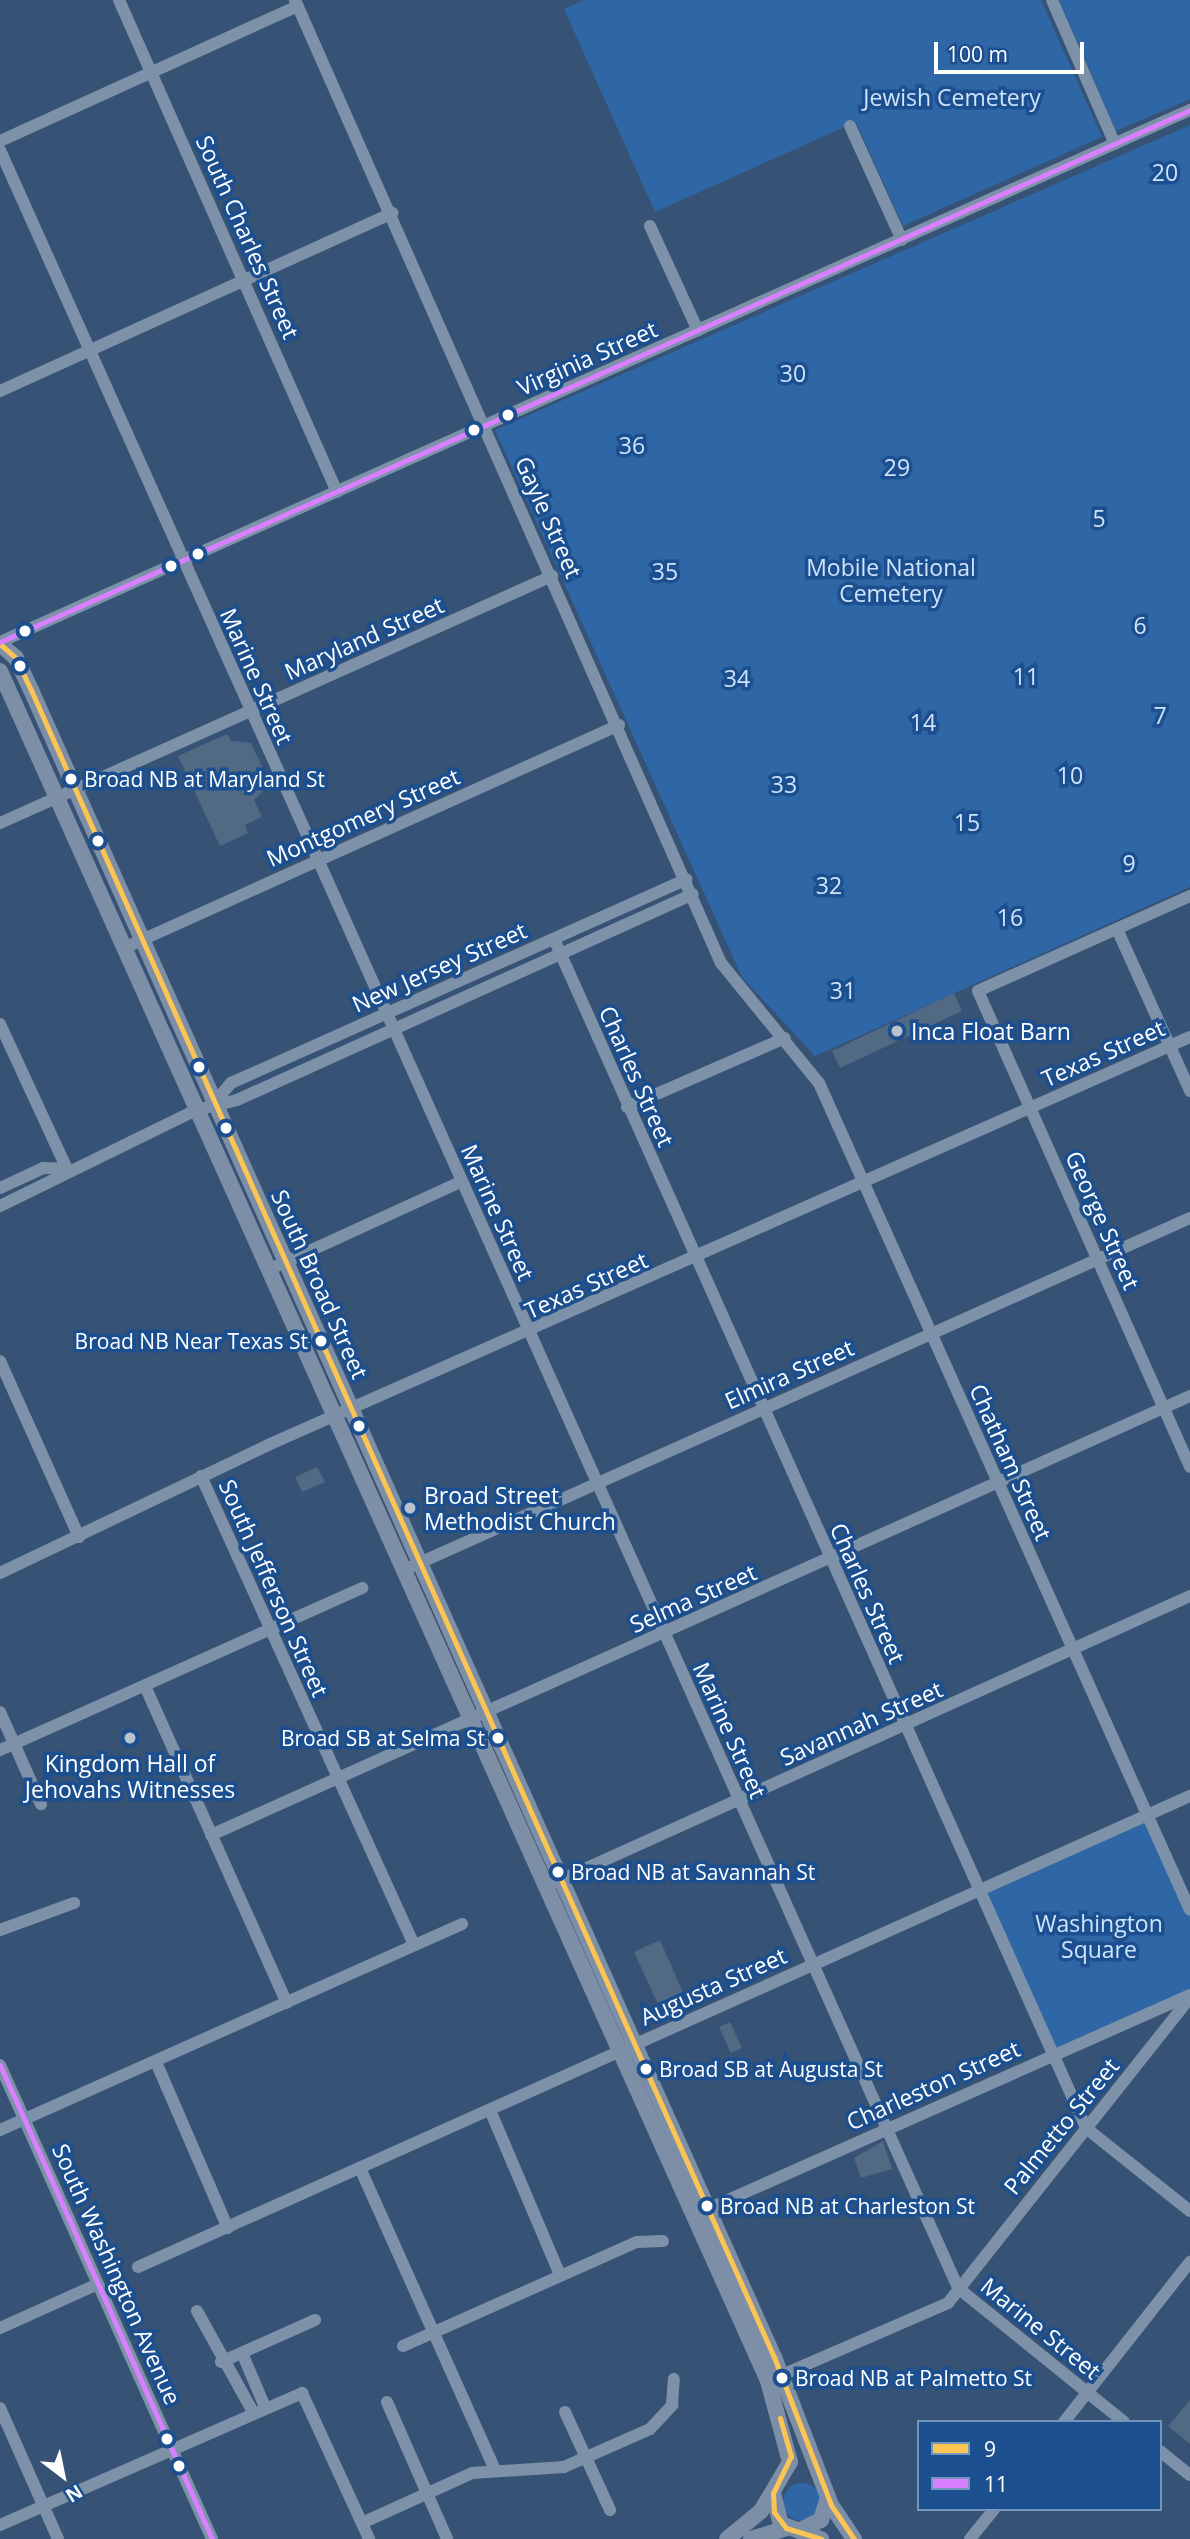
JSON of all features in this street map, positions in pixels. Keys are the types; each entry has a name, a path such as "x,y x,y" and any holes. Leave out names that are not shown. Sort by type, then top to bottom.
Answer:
{"main road":[{"name":"South Broad Street","path":"0,643 16,658 286,1261 344,1415"},
{"path":"0,671 268,1270 344,1415 700,2212 782,2375 825,2492 854,2539"},
{"path":"700,2212 785,2431 791,2456 777,2487 774,2512 793,2530 821,2539"},
{"path":"727,2539 777,2487 804,2474 825,2492"},
{"path":"751,2539 793,2530 821,2520 825,2492"}],"street":[{"name":"South Charles Street","path":"118,0 337,492"},
{"path":"1052,0 1115,144"},
{"path":"0,141 296,3"},
{"name":"Gayle Street","path":"296,3 392,213 732,982 785,1038"},
{"name":"Virginia Street","path":"0,643 1190,110"},
{"path":"850,126 902,240"},
{"name":"Marine Street","path":"0,150 316,861 958,2288 1121,2420"},
{"path":"0,391 392,213"},
{"path":"650,226 698,331"},
{"name":"Maryland Street","path":"0,823 552,576"},
{"name":"Montgomery Street","path":"124,948 619,725"},
{"name":"New Jersey Street","path":"215,1102 230,1083 686,879"},
{"name":"New Jersey Street","path":"0,1206 66,1169 196,1110 215,1102 237,1100 693,894"},
{"path":"1190,896 1117,929 1190,1091"},
{"name":"George Street","path":"1117,929 978,991 1190,1467"},
{"name":"Charles Street","path":"554,939 694,1258 1086,2128 1190,2211"},
{"path":"0,1024 66,1169"},
{"name":"Texas Street","path":"0,1573 201,1476 530,1333 1190,1037"},
{"path":"627,1107 785,1038"},
{"name":"Chatham Street","path":"785,1038 819,1083 1190,1910"},
{"name":"New Jersey Street","path":"0,1188 43,1168 66,1169"},
{"path":"268,1270 462,1181"},
{"path":"239,1203 256,1196"},
{"name":"Elmira Street","path":"412,1566 1190,1218"},
{"path":"0,1361 79,1537"},
{"name":"Selma Street","path":"211,1835 1190,1396"},
{"name":"South Jefferson Street","path":"201,1476 414,1945"},
{"path":"0,1750 362,1588"},
{"name":"Savannah Street","path":"554,1883 1190,1596"},
{"path":"145,1686 286,2003"},
{"path":"0,1712 41,1804"},
{"name":"Augusta Street","path":"138,2267 1190,1796"},
{"path":"0,1930 74,1903"},
{"path":"0,2130 462,1924"},
{"name":"Charleston Street","path":"700,2212 1190,1997"},
{"name":"Palmetto Street","path":"782,2375 948,2303 1190,1997"},
{"path":"156,2062 228,2228"},
{"name":"South Washington Avenue","path":"0,2065 212,2539"},
{"path":"490,2109 560,2275"},
{"path":"360,2168 494,2468"},
{"path":"403,2346 637,2242 663,2241"},
{"path":"1066,2420 1190,2262"},
{"path":"0,2328 98,2284"},
{"path":"197,2311 221,2362 259,2410"},
{"path":"221,2362 315,2320"},
{"path":"242,2353 259,2410"},
{"path":"362,2523 427,2493 494,2468 564,2467 586,2458 664,2418 674,2379"},
{"path":"0,2525 302,2393 369,2539"},
{"path":"387,2402 447,2539"},
{"path":"0,2408 58,2539"},
{"path":"565,2412 610,2510"},
{"path":"1162,2453 1190,2475"},
{"path":"970,2539 992,2511"}],"green space":[{"name":"Jewish Cemetery","path":"584,0 1041,0 1102,137 903,226 856,122 655,212 564,9"},
{"path":"1059,0 1190,0 1190,99 1116,131"},
{"name":"Mobile National Cemetery","path":"1190,125 1190,887 815,1056 742,977 495,430"},
{"name":"Washington Square","path":"1147,1816 1190,1910 1190,1995 1053,2055 980,1890"},
{"path":"802,2483 815,2489 821,2502 815,2515 802,2521 789,2515 783,2502 789,2489"}],"building":[{"path":"227,734 231,741 251,743 270,784 254,800 262,817 245,825 248,833 220,846 178,756"},
{"name":"Inca Float Barn","path":"954,993 962,1011 840,1068 832,1051"},
{"path":"317,1467 325,1482 302,1492 295,1477"},
{"path":"660,1940 687,2002 662,2013 634,1952"},
{"path":"730,2022 742,2048 731,2053 719,2027"},
{"path":"883,2141 892,2169 861,2178 854,2158"},
{"path":"1190,2400 1190,2444 1168,2426"}],"transit line":[{"name":"11","path":"0,642 1190,110"},
{"name":"9","path":"0,644 16,658 31,690 774,2357 831,2505 854,2539"},
{"name":"11","path":"0,2065 212,2539"},
{"name":"9","path":"780,2418 791,2456 773,2493 774,2512 786,2528 821,2539"}],"place":[{"name":"Broad NB at Maryland St","path":"71,779"},
{"name":"Inca Float Barn","path":"897,1031"},
{"name":"Broad NB Near Texas St","path":"321,1341"},
{"name":"Broad Street Methodist Church","path":"410,1508"},
{"name":"Kingdom Hall of Jehovahs Witnesses","path":"130,1738"},
{"name":"Broad SB at Selma St","path":"498,1738"},
{"name":"Broad NB at Savannah St","path":"558,1872"},
{"name":"Broad SB at Augusta St","path":"646,2069"},
{"name":"Broad NB at Charleston St","path":"707,2206"},
{"name":"Broad NB at Palmetto St","path":"782,2378"}],"park label":[{"name":"20","path":"1165,172"},
{"name":"30","path":"793,373"},
{"name":"36","path":"632,445"},
{"name":"29","path":"897,467"},
{"name":"5","path":"1099,518"},
{"name":"35","path":"665,571"},
{"name":"6","path":"1140,625"},
{"name":"34","path":"737,678"},
{"name":"7","path":"1160,715"},
{"name":"14","path":"923,722"},
{"name":"10","path":"1070,775"},
{"name":"33","path":"784,784"},
{"name":"15","path":"967,822"},
{"name":"32","path":"829,885"},
{"name":"16","path":"1010,917"},
{"name":"31","path":"843,990"}]}
